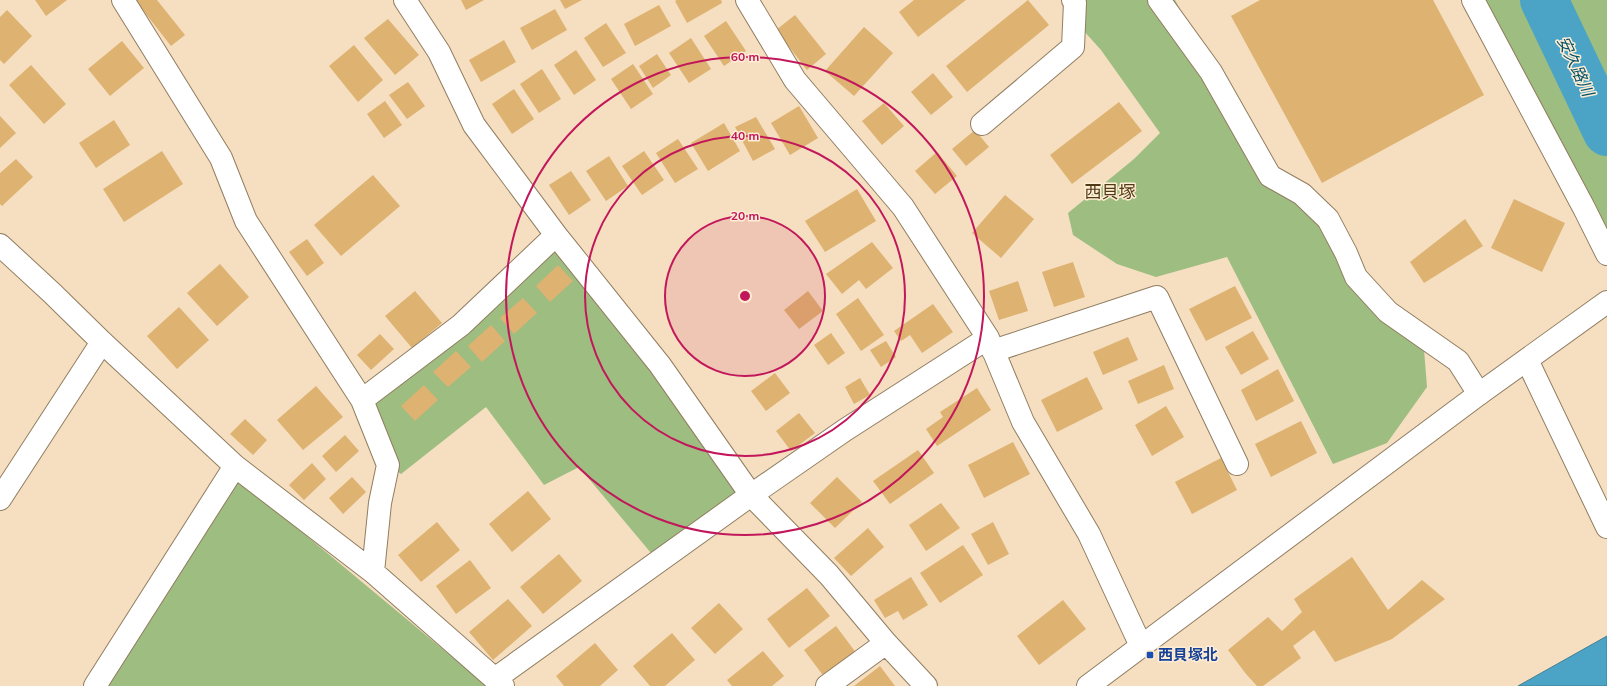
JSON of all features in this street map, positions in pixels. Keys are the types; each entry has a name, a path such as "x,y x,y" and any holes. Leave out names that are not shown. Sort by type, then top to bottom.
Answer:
{"street":[{"path":"123,0 221,158 246,221 362,400 388,465 380,503 373,572"},
{"path":"404,0 439,52 474,125 556,235 660,365 751,495 829,575 886,643 926,686"},
{"path":"747,0 795,80 903,206 990,344 1023,422 1089,534 1141,646"},
{"path":"982,124 1073,47 1075,3 1073,0"},
{"path":"1159,0 1211,72 1270,176 1302,194 1328,219 1346,253 1356,277 1388,312 1458,361 1479,394"},
{"path":"1473,0 1607,254"},
{"path":"362,400 461,325 556,235"},
{"path":"0,245 235,466 373,572 500,682 751,495 845,430 990,344 1157,297 1237,464"},
{"path":"1088,686 1479,394 1607,302"},
{"path":"0,499 102,342"},
{"path":"1527,360 1607,528"},
{"path":"95,686 235,466"},
{"path":"827,686 886,643"}],"green space":[{"path":"1067,0 1175,0 1270,176 1328,219 1356,277 1423,337 1427,387 1387,443 1333,464 1227,257 1156,277 1117,264 1073,235 1068,213 1134,159 1160,133 1101,50 1074,20"},
{"path":"1477,0 1607,0 1607,254"},
{"path":"563,243 744,500 651,553 579,467 544,485 486,407 401,474 388,465 373,391"},
{"path":"231,473 487,686 95,686"}],"water":[{"path":"1607,636 1607,686 1518,686"}],"building":[{"path":"35,0 67,0 46,16"},
{"path":"135,0 157,0 185,35 171,46"},
{"path":"461,0 484,0 466,10"},
{"path":"560,0 582,0 565,9"},
{"path":"721,0 722,3 687,23 675,1"},
{"path":"914,0 966,0 918,37 899,12"},
{"path":"1028,0 1049,25 967,92 946,66"},
{"path":"1260,0 1433,0 1484,95 1322,183 1231,16"},
{"path":"659,5 671,26 635,46 624,24"},
{"path":"555,9 567,30 532,50 520,28"},
{"path":"7,10 32,36 4,64 0,60 0,17"},
{"path":"795,15 826,54 807,70 776,30"},
{"path":"388,19 419,55 395,75 364,38"},
{"path":"726,21 746,51 724,66 704,36"},
{"path":"606,23 626,53 603,67 584,38"},
{"path":"864,27 893,53 854,96 825,71"},
{"path":"691,38 711,69 689,83 669,53"},
{"path":"504,40 516,62 481,82 469,60"},
{"path":"122,41 144,68 110,96 88,69"},
{"path":"354,45 383,80 358,102 329,66"},
{"path":"576,50 596,80 574,95 554,65"},
{"path":"657,54 671,75 653,88 639,66"},
{"path":"633,64 653,94 631,109 611,79"},
{"path":"31,65 66,104 44,124 9,85"},
{"path":"542,69 561,99 539,113 520,84"},
{"path":"933,73 953,97 931,115 911,92"},
{"path":"408,82 425,106 407,119 389,95"},
{"path":"514,89 534,119 512,134 492,104"},
{"path":"385,101 402,125 384,138 367,114"},
{"path":"1119,102 1142,131 1072,184 1050,155"},
{"path":"884,103 904,126 882,145 862,121"},
{"path":"799,106 818,138 790,155 771,123"},
{"path":"0,116 16,133 0,148"},
{"path":"756,117 775,149 753,161 735,127"},
{"path":"114,120 130,145 96,168 79,143"},
{"path":"724,123 740,151 708,171 691,143"},
{"path":"975,130 989,147 966,166 952,149"},
{"path":"678,139 698,169 675,183 656,153"},
{"path":"162,151 183,184 124,222 103,189"},
{"path":"644,151 664,180 642,195 622,166"},
{"path":"937,152 957,176 935,194 915,171"},
{"path":"609,156 628,186 606,201 586,171"},
{"path":"16,159 33,177 2,206 0,204 0,173"},
{"path":"571,171 591,200 569,215 549,185"},
{"path":"373,175 400,206 341,256 314,225"},
{"path":"857,189 876,221 825,252 805,221"},
{"path":"1005,195 1034,219 1001,258 972,233"},
{"path":"1514,199 1565,223 1542,272 1491,248"},
{"path":"1465,219 1483,246 1424,283 1410,262"},
{"path":"307,239 324,263 307,276 289,252"},
{"path":"872,242 893,268 866,289 859,280 842,294 826,274"},
{"path":"1073,262 1085,297 1054,307 1042,272"},
{"path":"220,264 249,297 217,326 187,293"},
{"path":"558,265 573,281 550,302 536,286"},
{"path":"1018,281 1028,311 999,320 989,291"},
{"path":"1235,286 1252,318 1206,341 1189,309"},
{"path":"415,291 442,323 412,348 385,316"},
{"path":"808,291 823,311 799,329 784,310"},
{"path":"523,298 537,313 514,334 500,318"},
{"path":"858,298 884,335 861,351 836,314"},
{"path":"933,304 953,332 922,353 910,335 901,341 894,331"},
{"path":"179,307 209,340 177,369 147,336"},
{"path":"491,325 505,341 482,362 468,346"},
{"path":"1253,331 1269,359 1241,375 1225,347"},
{"path":"831,333 845,353 828,365 814,345"},
{"path":"380,334 394,349 371,370 357,355"},
{"path":"1128,337 1138,360 1103,375 1093,352"},
{"path":"886,341 896,357 881,367 870,350"},
{"path":"456,351 471,367 448,387 433,372"},
{"path":"1164,365 1174,389 1138,404 1128,381"},
{"path":"1278,369 1294,401 1256,421 1241,390"},
{"path":"775,373 790,393 766,411 751,391"},
{"path":"1087,377 1103,409 1057,432 1041,400"},
{"path":"860,378 870,395 854,404 845,387"},
{"path":"424,385 438,400 415,421 401,406"},
{"path":"316,386 343,417 303,450 277,420"},
{"path":"977,388 991,410 937,446 926,429 943,417 940,412"},
{"path":"1166,406 1184,437 1152,456 1135,425"},
{"path":"799,413 815,433 791,451 776,431"},
{"path":"245,419 267,440 253,455 230,434"},
{"path":"1301,421 1317,453 1271,477 1255,444"},
{"path":"345,435 359,451 336,472 322,456"},
{"path":"1013,442 1030,474 984,498 968,465"},
{"path":"918,450 934,473 890,504 873,481"},
{"path":"1221,458 1237,490 1192,514 1175,482"},
{"path":"312,463 326,479 304,500 289,485"},
{"path":"352,477 366,492 343,514 329,498"},
{"path":"837,477 862,502 835,528 810,503"},
{"path":"528,491 551,519 512,552 489,524"},
{"path":"941,503 960,528 926,551 909,525"},
{"path":"437,522 460,550 421,582 398,555"},
{"path":"993,522 1009,554 988,565 971,534"},
{"path":"868,528 884,547 851,576 834,558"},
{"path":"963,545 983,575 940,603 920,573"},
{"path":"559,554 582,581 543,614 520,587"},
{"path":"1352,557 1388,610 1422,580 1445,599 1392,639 1335,662 1314,630 1293,646 1301,658 1263,686 1257,686 1228,650 1268,617 1282,631 1302,612 1294,599"},
{"path":"470,560 491,588 456,614 436,586"},
{"path":"911,577 928,605 903,620 898,611 885,618 874,600"},
{"path":"807,588 830,616 789,648 767,619"},
{"path":"508,599 532,626 493,660 469,632"},
{"path":"1063,600 1086,629 1039,665 1017,636"},
{"path":"719,603 743,629 715,654 691,628"},
{"path":"836,626 857,654 825,678 804,650"},
{"path":"672,633 695,660 665,686 650,686 633,666"},
{"path":"595,643 618,670 600,686 564,686 556,676"},
{"path":"763,651 784,676 772,686 732,686 727,680"},
{"path":"880,666 895,686 854,686"}],"waterway":[{"name":"安久路川","path":"1544,0 1607,132"}],"place":[{"name":"西貝塚北","path":"1150,655"}],"district":[{"name":"西貝塚","path":"1110,192"}]}
